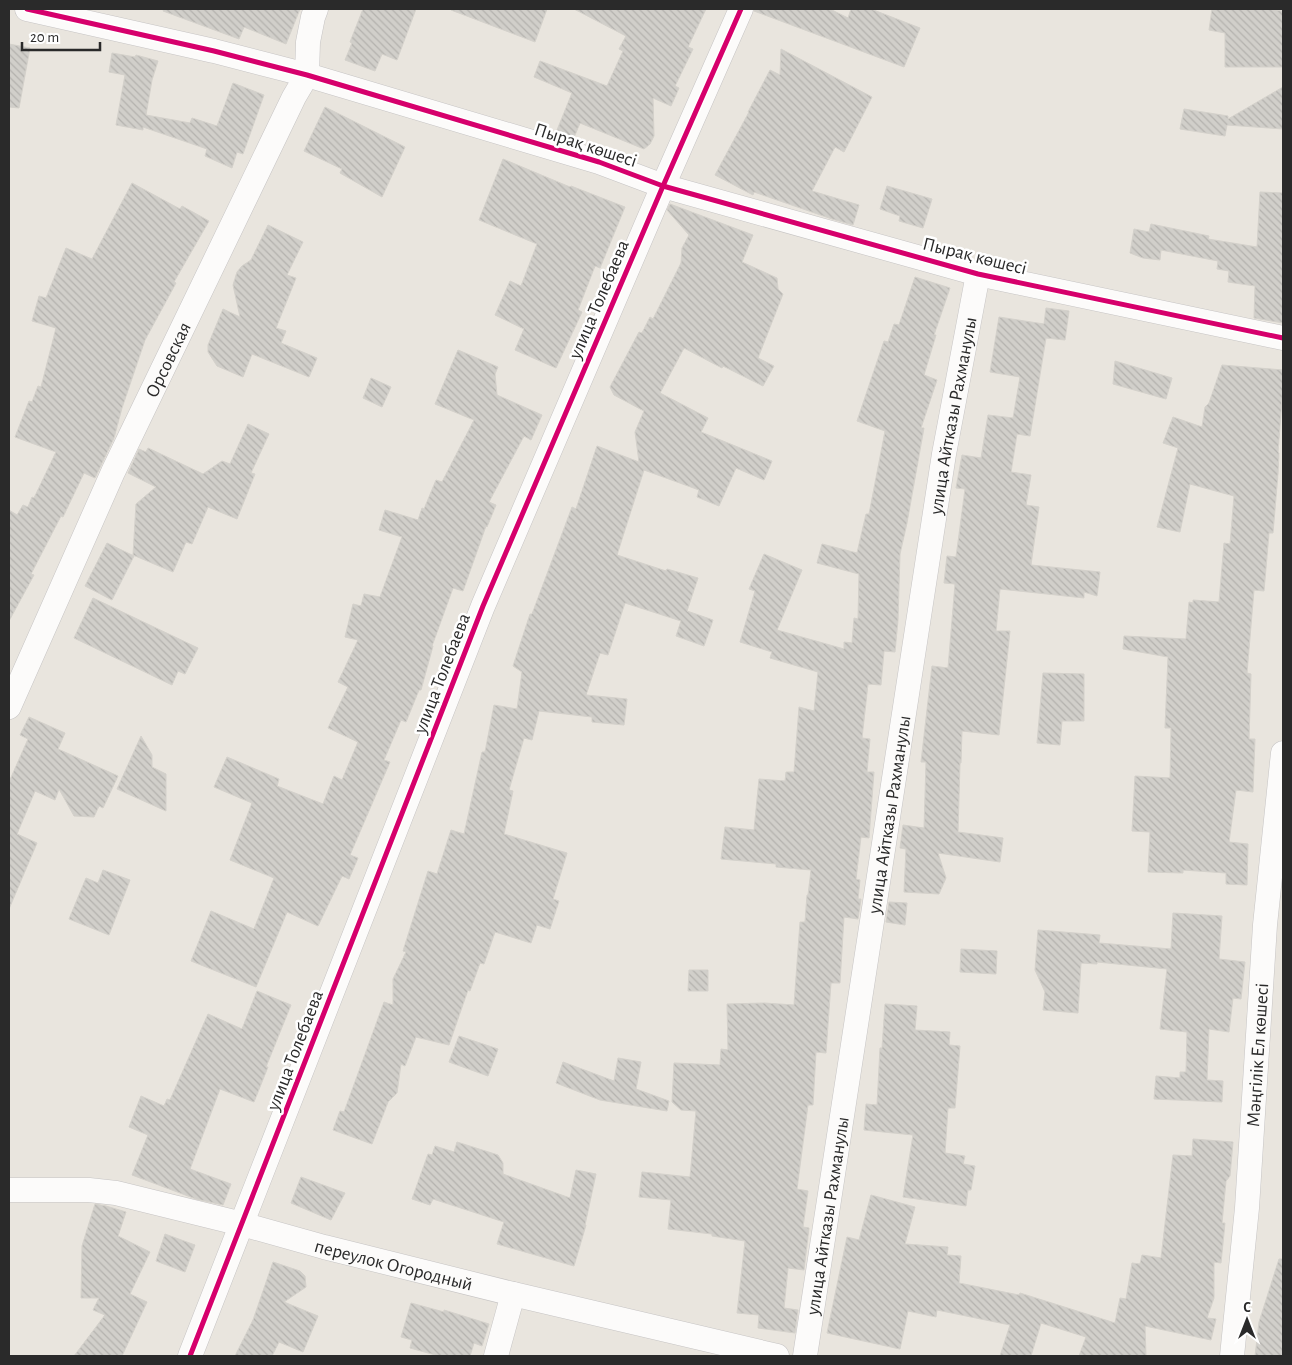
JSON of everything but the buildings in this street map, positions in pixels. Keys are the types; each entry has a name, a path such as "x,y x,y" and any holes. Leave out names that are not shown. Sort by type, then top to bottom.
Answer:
{"street":[{"name":"Пырақ көшесі","path":"27,9 214,51 307,75 599,162 663,186 978,274 1283,338"},
{"name":"Орсовская","path":"9,707 113,472 290,106 307,75 308,42 312,17 316,9"},
{"name":"улица Толебаева","path":"190,1356 483,606 741,9"},
{"name":"улица Айтказы Рахманулы","path":"805,1356 944,454 978,274"},
{"name":"Мәңгілік Ел көшесі","path":"1232,1356 1248,1208 1266,925 1283,753"},
{"name":"переулок Огородный","path":"9,1190 89,1190 116,1193 512,1294 777,1356"},
{"path":"496,1356 512,1294"}],"cycle path":[{"path":"27,9 214,51 307,75 599,162 663,186 978,274 1283,338"},
{"path":"190,1356 483,606 741,9"}]}
